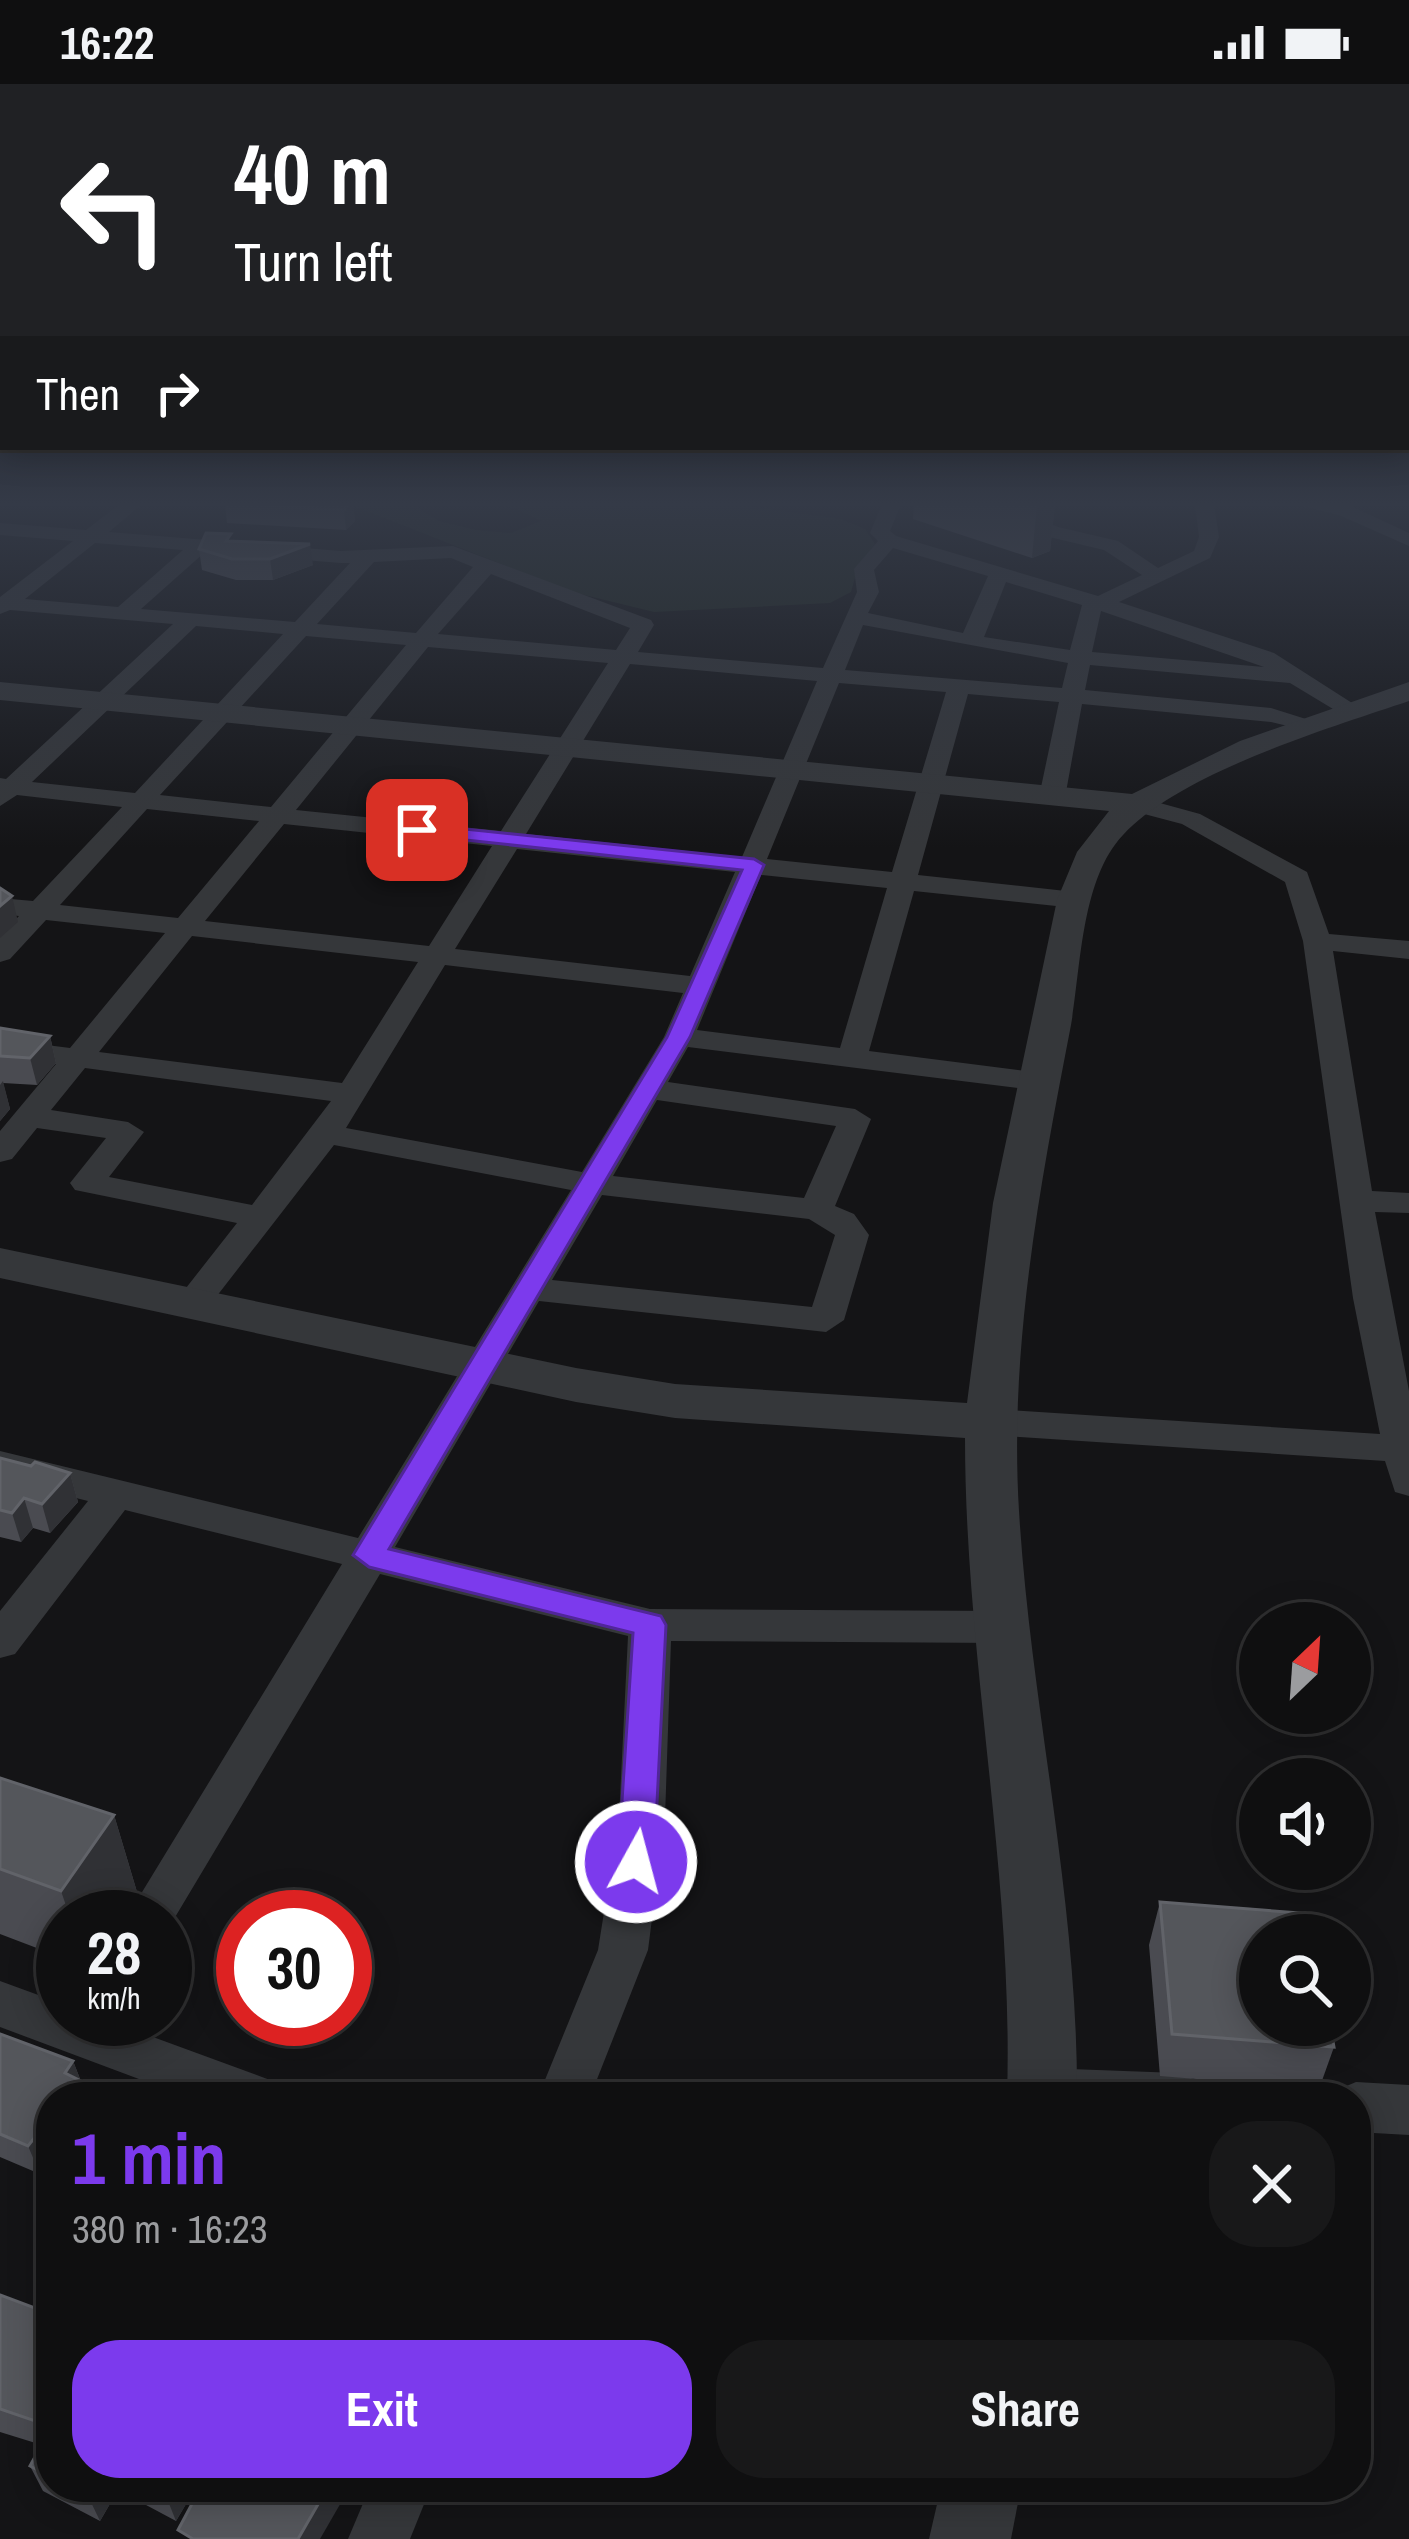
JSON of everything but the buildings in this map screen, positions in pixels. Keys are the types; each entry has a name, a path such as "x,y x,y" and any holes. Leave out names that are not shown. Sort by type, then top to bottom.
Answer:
{"street":[{"path":"174,619 1332,717"},
{"path":"0,953 314,619"},
{"path":"0,1152 440,619"},
{"path":"193,1303 352,1094 641,632 643,625 636,619"},
{"path":"169,1890 679,1037 855,619"},
{"path":"867,619 971,642 1078,658 1293,676"},
{"path":"971,642 980,619"},
{"path":"1053,792 1087,619"},
{"path":"1152,619 1221,640 1293,676 1332,717"},
{"path":"4,790 190,620"},
{"path":"852,1058 959,686"},
{"path":"0,691 1053,792 1191,819 1297,878 1317,941 1356,1201 1406,1460 991,1422 675,1401 193,1303 6,1271"},
{"path":"1042,2082 1039,1913 1003,1627 992,1510 991,1422 998,1300 1075,901 1088,862 1112,826 1138,805 1332,717 1409,691"},
{"path":"4,790 1075,901"},
{"path":"0,906 700,986"},
{"path":"1317,941 1409,950"},
{"path":"679,1037 1042,1082"},
{"path":"0,1048 352,1094"},
{"path":"649,1089 855,1119 816,1210"},
{"path":"31,1117 128,1132 87,1183 259,1216"},
{"path":"326,1134 589,1183 816,1210 842,1221 852,1235 826,1319 530,1289"},
{"path":"1356,1201 1409,1203"},
{"path":"0,1465 650,1625 1003,1627"},
{"path":"0,1642 116,1494"},
{"path":"570,2082 623,1950 642,1818 650,1625"},
{"path":"0,2004 36,2014"},
{"path":"132,2046 217,2082"},
{"path":"1371,2108 1409,2110"},
{"path":"379,2539 395,2502"},
{"path":"970,2539 978,2502"}],"route":[{"path":"417,830 754,865 679,1037 369,1555 650,1625 636,1862"}]}
